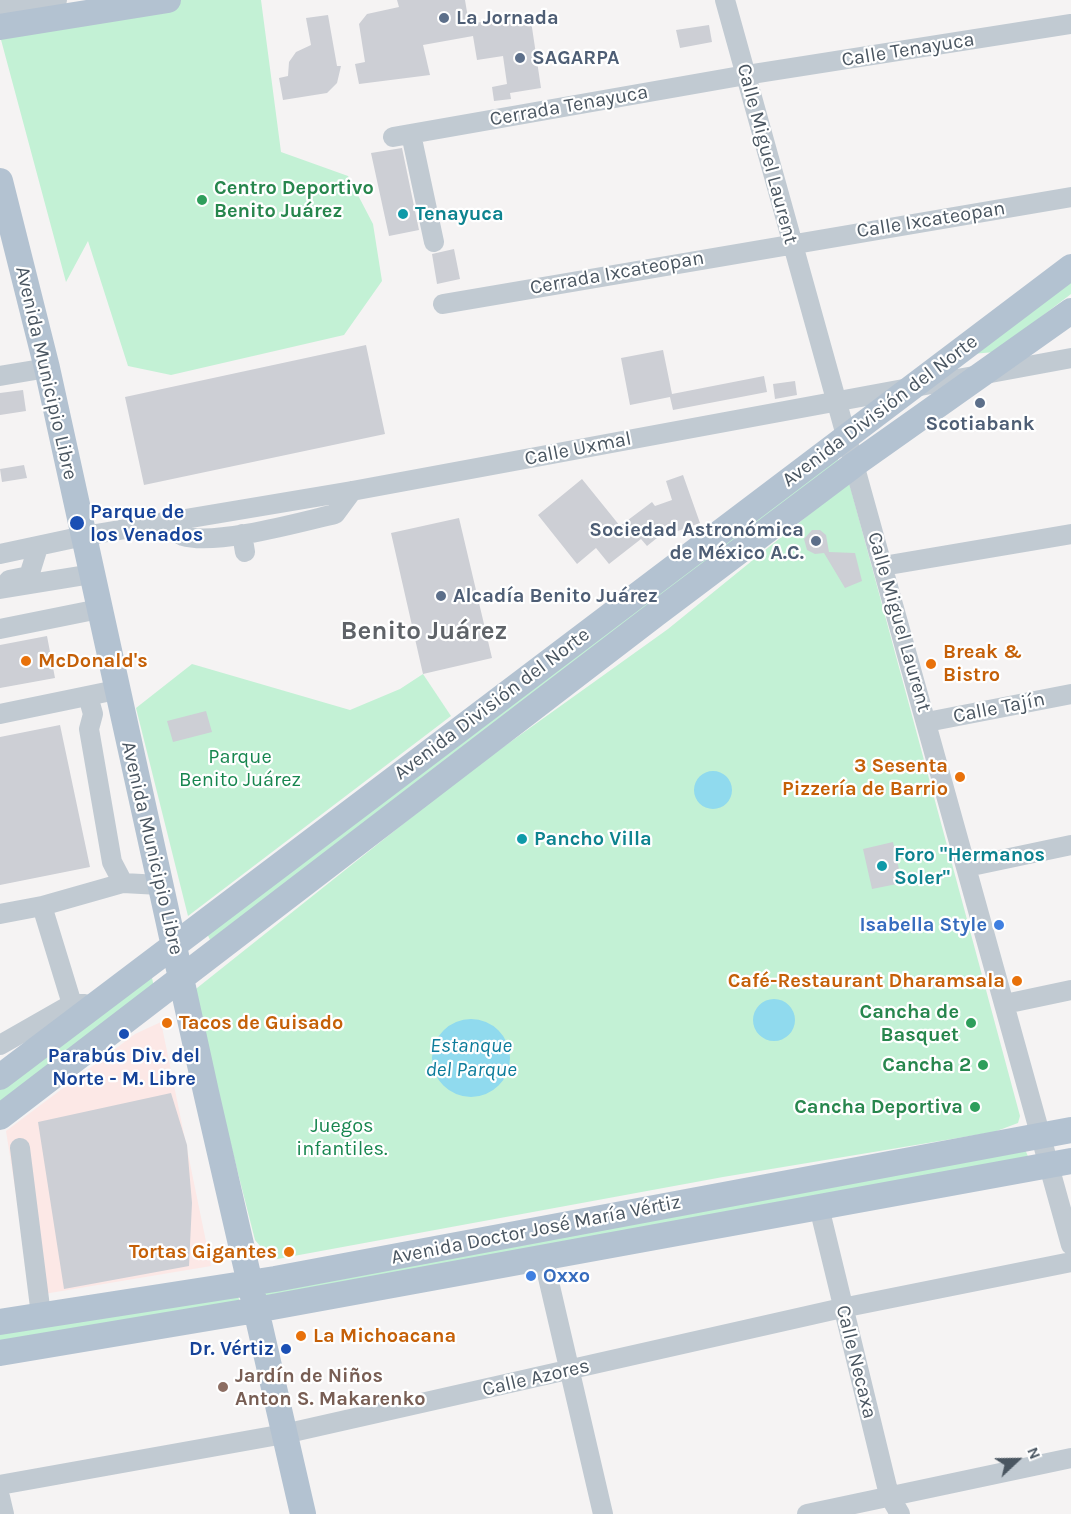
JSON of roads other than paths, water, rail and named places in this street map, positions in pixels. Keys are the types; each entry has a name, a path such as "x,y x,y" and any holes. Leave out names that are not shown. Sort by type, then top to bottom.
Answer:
{"main road":[{"path":"0,27 168,0"},
{"name":"Avenida Municipio Libre","path":"1,189 47,368 116,690 303,1514"},
{"name":"Avenida División del Norte","path":"0,1077 83,1005 174,944 1071,267"},
{"name":"Avenida División del Norte","path":"0,1118 855,464 1071,311"},
{"name":"Avenida Doctor José María Vértiz","path":"0,1322 250,1283 1071,1130"},
{"name":"Avenida Doctor José María Vértiz","path":"0,1353 256,1311 543,1256 1060,1163"}],"street":[{"path":"0,10 57,0"},
{"path":"0,22 141,0"},
{"name":"Calle Miguel Laurent","path":"725,0 1042,1136 1060,1163 1071,1245"},
{"name":"Calle Tenayuca","path":"746,75 1071,24"},
{"name":"Cerrada Tenayuca","path":"434,242 402,135 746,75"},
{"name":"Calle Ixcateopan","path":"791,243 1071,197"},
{"name":"Cerrada Ixcateopan","path":"442,304 791,243"},
{"name":"Calle Uxmal","path":"0,554 165,521 352,491 1071,358"},
{"path":"0,376 47,368"},
{"path":"165,521 181,535 244,543 286,535 335,513 352,491"},
{"path":"883,566 1071,534"},
{"path":"32,580 38,547"},
{"path":"0,581 92,574"},
{"path":"0,589 32,580"},
{"path":"0,629 99,609"},
{"path":"0,714 116,690"},
{"name":"Calle Tajín","path":"927,722 1071,694"},
{"path":"82,697 93,714 89,729 112,862 123,882"},
{"path":"967,867 1071,846"},
{"path":"0,914 42,906 123,882 160,885"},
{"path":"0,1045 83,1005 42,906"},
{"path":"1005,1004 1071,990"},
{"path":"20,1148 41,1315"},
{"name":"Calle Necaxa","path":"819,1207 889,1495 900,1514"},
{"path":"543,1256 603,1514"},
{"name":"Calle Azores","path":"0,1485 284,1434 842,1308 1071,1262"},
{"path":"807,1514 1071,1458"},
{"path":"0,1497 4,1514"}],"water":[{"path":"713,771 726,777 732,790 726,803 713,809 700,803 694,790 700,777"},
{"path":"774,999 789,1005 795,1020 789,1035 774,1041 759,1035 753,1020 759,1005"},
{"name":"Estanque del Parque","path":"463,1019 479,1019 493,1025 504,1036 510,1050 510,1066 504,1080 493,1091 479,1097 463,1097 449,1091 438,1080 432,1066 432,1050 438,1036 449,1025"}],"place":[{"name":"La Jornada","path":"444,18"},
{"name":"SAGARPA","path":"520,58"},
{"name":"Centro Deportivo Benito Juárez","path":"202,200"},
{"name":"Tenayuca","path":"403,214"},
{"name":"Scotiabank","path":"980,403"},
{"name":"Parque de los Venados","path":"77,523"},
{"name":"Sociedad Astronómica de México A.C.","path":"816,541"},
{"name":"Alcadía Benito Juárez","path":"441,596"},
{"name":"McDonald's","path":"26,661"},
{"name":"Break & Bistro","path":"931,664"},
{"name":"3 Sesenta Pizzería de Barrio","path":"960,777"},
{"name":"Pancho Villa","path":"522,839"},
{"name":"Foro \"Hermanos Soler\"","path":"882,866"},
{"name":"Isabella Style","path":"999,925"},
{"name":"Café-Restaurant Dharamsala","path":"1017,981"},
{"name":"Tacos de Guisado","path":"167,1023"},
{"name":"Cancha de Basquet","path":"971,1023"},
{"name":"Parabús Div. del Norte - M. Libre","path":"124,1034"},
{"name":"Cancha 2","path":"983,1065"},
{"name":"Cancha Deportiva","path":"975,1107"},
{"name":"Tortas Gigantes","path":"289,1252"},
{"name":"Oxxo","path":"531,1276"},
{"name":"La Michoacana","path":"301,1336"},
{"name":"Dr. Vértiz","path":"286,1349"},
{"name":"Jardín de Niños Anton S. Makarenko","path":"223,1387"}],"district":[{"name":"Benito Juárez","path":"424,632"}],"park label":[{"name":"Parque Benito Juárez","path":"240,768"},
{"name":"Juegos infantiles.","path":"342,1138"}]}
